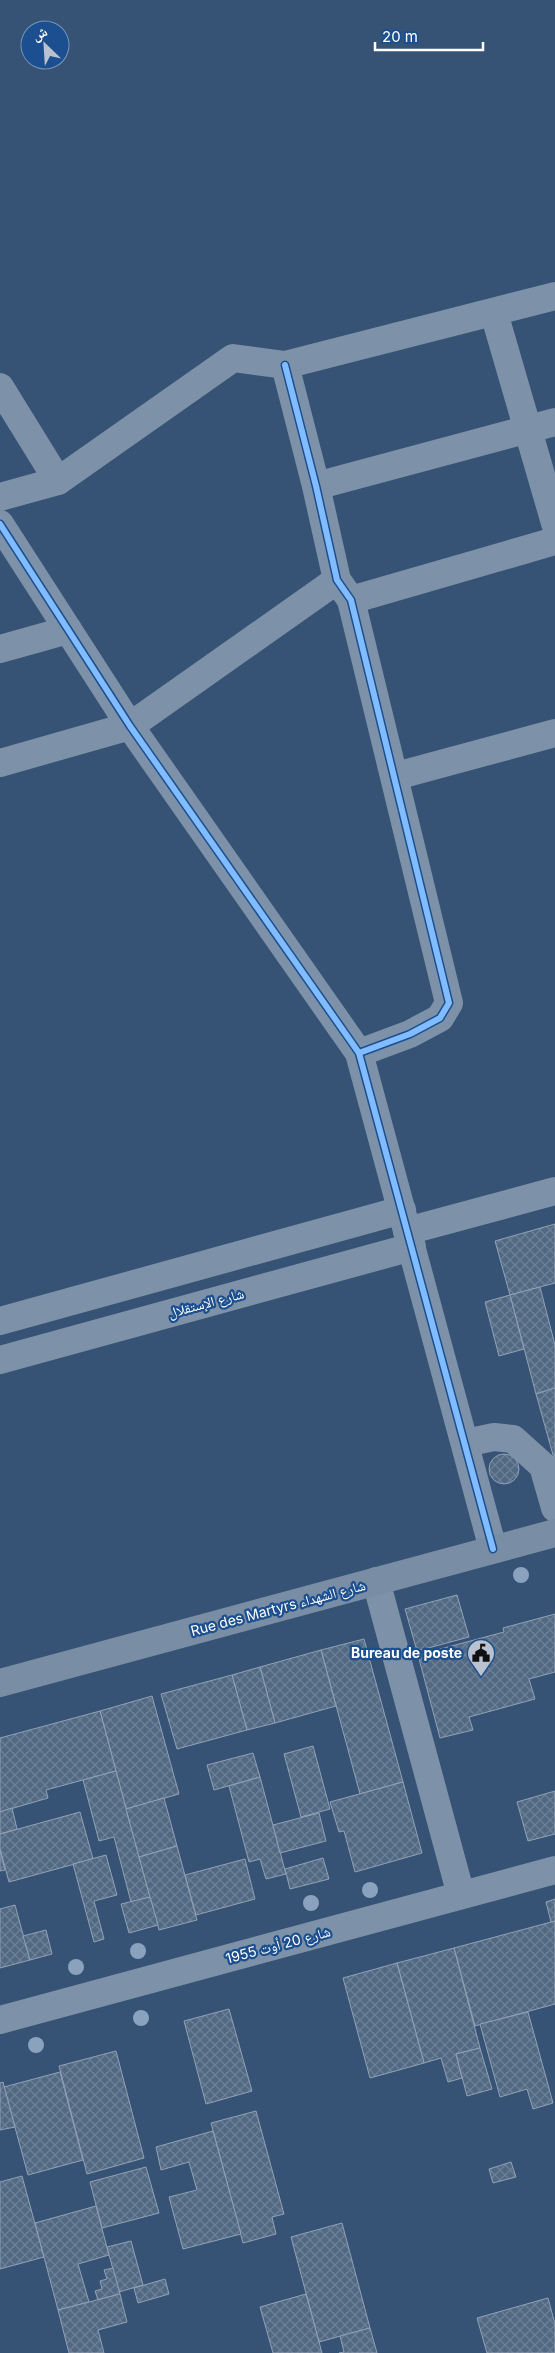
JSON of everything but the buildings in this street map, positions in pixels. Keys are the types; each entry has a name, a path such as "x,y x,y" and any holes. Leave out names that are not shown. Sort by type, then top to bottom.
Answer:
{"main road":[{"name":"Rue des Martyrs شارع الشهداء","path":"0,1683 555,1533"}],"street":[{"path":"0,497 58,481 233,358 285,365 555,296"},
{"path":"494,313 555,523"},
{"path":"285,365 344,590 396,776 449,1003 440,1018 410,1034 359,1053"},
{"path":"0,387 58,481"},
{"path":"316,486 555,422"},
{"path":"0,524 130,726 359,1053 493,1549"},
{"path":"0,762 130,726 344,590 555,541"},
{"path":"0,649 68,630"},
{"path":"396,776 555,733"},
{"name":"شارع الإستقلال","path":"0,1321 407,1229 555,1191"},
{"name":"شارع الإستقلال","path":"0,1360 407,1229"},
{"path":"465,1443 494,1438 513,1439 543,1466 555,1508"},
{"path":"376,1581 461,1895"},
{"name":"شارع 20 أوت 1955","path":"0,2020 555,1870"}],"cycle path":[{"path":"285,365 316,486 337,580 351,600 449,1003 440,1018 410,1034 359,1053"},
{"path":"0,524 130,726 359,1053 493,1549"}],"place":[{"name":"Bureau de poste","path":"481,1677"}]}
